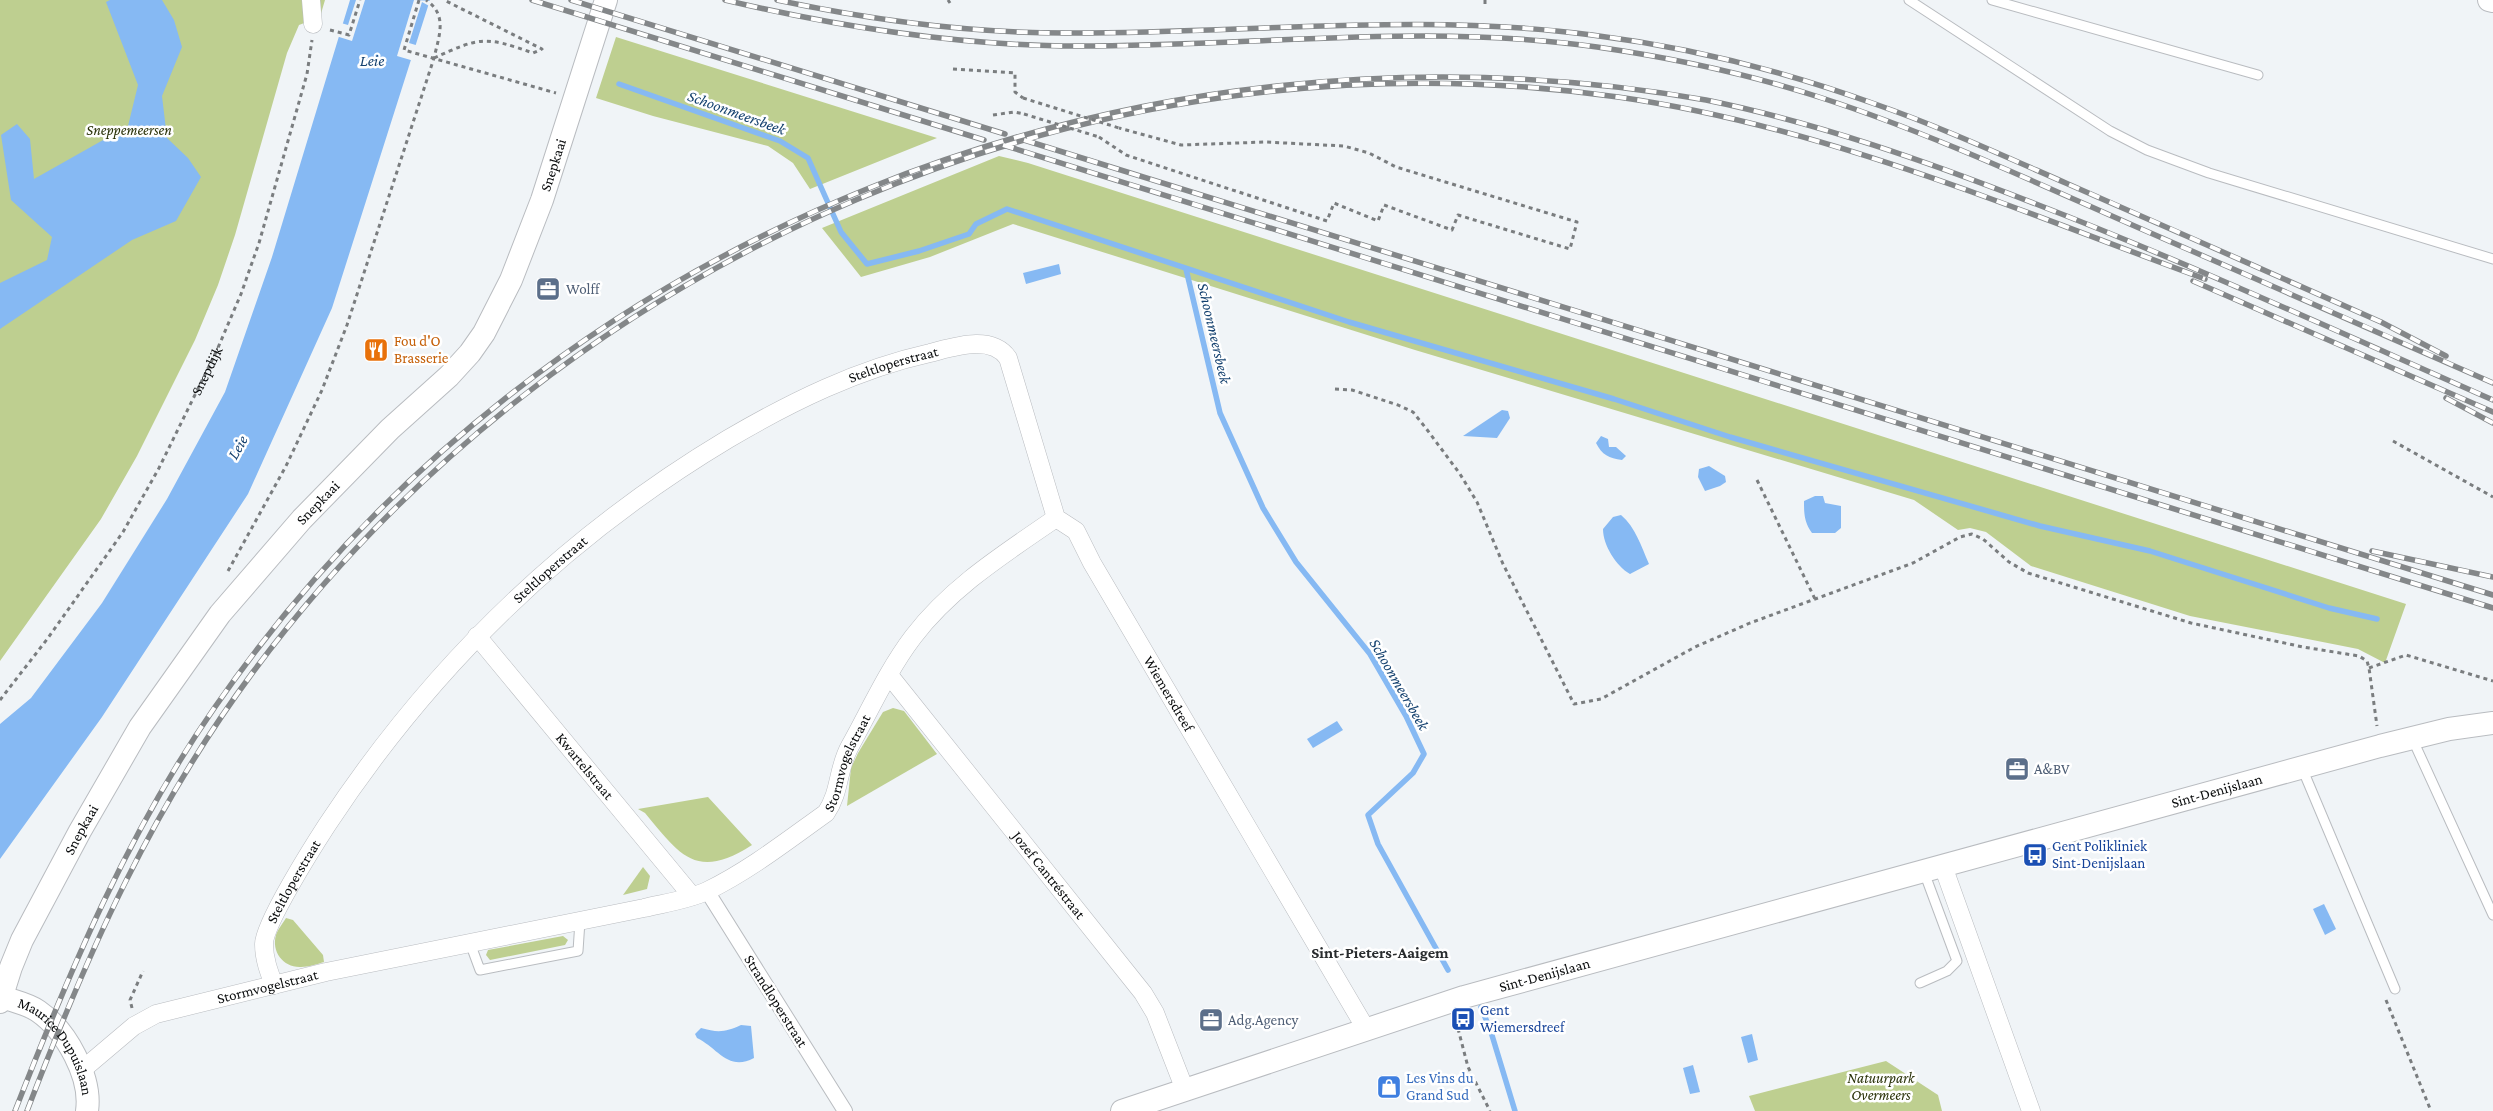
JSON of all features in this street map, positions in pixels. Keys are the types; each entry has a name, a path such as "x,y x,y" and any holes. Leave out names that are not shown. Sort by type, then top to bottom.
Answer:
{"street":[{"path":"311,0 313,24"},
{"name":"Snepkaai","path":"1,998 22,940 140,727 220,614 302,519 390,429 449,376 470,353 484,333 511,280 542,200 576,99 606,0"},
{"path":"2489,0 2493,1"},
{"name":"Steltloperstraat","path":"274,985 265,959 263,941 271,921 316,842 389,737 439,676 508,605 577,544 679,470 742,431 832,385 904,359 974,344 987,344 1002,350 1008,358 1056,518"},
{"name":"Stormvogelstraat","path":"82,1070 134,1026 156,1014 274,985 699,894 750,867 826,813 835,800 843,759 889,675 912,638 939,607 968,580 1056,518"},
{"name":"Wiemersdreef","path":"1056,518 1076,531 1102,580 1366,1029"},
{"name":"Kwartelstraat","path":"477,636 699,894"},
{"name":"Jozef Cantréstraat","path":"889,675 1143,993 1156,1013 1185,1090"},
{"name":"Sint-Denijslaan","path":"1122,1111 1452,1001 2380,746 2449,729 2493,723"},
{"path":"1934,869 2031,1111"},
{"name":"Strandloperstraat","path":"699,894 846,1111"},
{"name":"Maurice Dupuislaan","path":"1,998 36,1009 46,1017 68,1044 82,1070 87,1090 88,1111"}],"lane":[{"path":"1909,0 1923,0"},
{"path":"1909,0 2110,131 2148,150 2209,173 2493,259"},
{"path":"1992,0 2258,75"},
{"path":"2412,738 2493,915"},
{"path":"2302,768 2395,989"},
{"path":"1920,983 1947,971 1957,961 1934,869"},
{"path":"470,943 480,970 548,957 578,951 580,921"}],"path":[{"path":"335,31 349,35 360,0"},
{"path":"419,0 404,50 576,99"},
{"path":"228,574 230,566 286,466 322,390 347,325 434,58 441,22 437,9 426,0"},
{"path":"1485,0 1485,8"},
{"path":"434,58 480,40 500,43 533,53 542,50 445,1"},
{"name":"Snepdijk","path":"0,700 42,646 123,532 159,468 217,350 241,294 259,243 307,74 311,57 313,24"},
{"path":"953,69 1016,73 1015,92 1023,98 1181,145 1265,142 1344,146 1369,153 1396,167 1578,222 1570,249 1458,215 1452,230 1384,206 1378,221 1334,203 1327,222 1126,155 1099,137 1024,114 1014,112 993,115"},
{"path":"1335,389 1352,390 1398,405 1413,412 1425,427 1460,474 1477,502 1503,564 1574,704 1601,699 1695,647 1750,623 1913,563 1960,536 1972,534 1983,539 2009,562 2028,573 2191,623 2303,647 2359,656 2367,661 2369,668 2380,746"},
{"path":"2393,441 2493,497"},
{"path":"1757,480 1815,599"},
{"path":"2369,668 2406,655 2493,681"},
{"path":"134,1026 130,1000 143,971"},
{"path":"1452,1001 1468,1067 1490,1111"}],"green space":[{"name":"Sneppemeersen","path":"0,0 325,0 320,17 299,25 287,53 235,235 218,285 195,340 137,456 101,519 0,661"},
{"path":"616,37 937,138 810,189 793,163 768,146 653,116 596,98"},
{"path":"999,156 1028,163 2406,604 2385,663 2358,649 2190,616 2031,566 1986,532 1970,528 1958,530 1914,500 1415,350 1013,224 930,257 861,277 822,228"},
{"path":"893,708 904,711 937,754 847,806 851,768 858,753 883,712"},
{"path":"708,797 752,845 733,856 717,861 703,862 679,851 645,813 638,809"},
{"path":"643,867 650,876 647,889 623,895"},
{"path":"286,918 293,920 323,955 324,962 295,967 280,958 275,947 275,941 277,933"},
{"path":"563,936 568,940 565,945 490,960 486,955 488,950"},
{"name":"Natuurpark Overmeers","path":"1886,1061 1938,1095 1942,1111 1755,1111 1749,1096"}],"water":[{"path":"110,0 162,0 174,20 182,47 162,96 167,138 188,158 201,177 176,221 132,240 0,329 0,283 47,260 52,237 11,200 1,135 17,124 30,139 34,179 128,126 138,85 106,2"},
{"name":"Leie","path":"350,0 430,0 332,308 248,494 102,717 0,859 0,724 31,698 102,603 167,499 225,392 272,257"},
{"path":"1059,264 1061,274 1026,284 1023,273"},
{"path":"1502,410 1508,411 1510,418 1497,438 1463,436"},
{"path":"1601,436 1608,439 1609,447 1616,447 1626,456 1622,460 1603,453 1596,443"},
{"path":"1709,466 1725,476 1726,482 1705,491 1698,477 1699,469"},
{"path":"1815,496 1823,496 1825,503 1841,506 1841,528 1835,533 1812,533 1809,529 1805,517 1804,501"},
{"path":"1621,515 1634,531 1649,564 1630,574 1620,566 1611,554 1605,542 1603,529 1613,517"},
{"path":"1337,721 1343,730 1313,748 1307,739"},
{"path":"2324,904 2336,929 2325,935 2313,909"},
{"path":"741,1025 751,1026 754,1058 745,1062 737,1062 724,1057 697,1038 695,1034 701,1028 722,1031"},
{"path":"1752,1034 1758,1060 1748,1063 1741,1037"},
{"path":"1693,1065 1700,1092 1690,1094 1683,1068"}],"pier":[{"path":"356,0 365,0 352,41 336,36 341,23 348,25"},
{"path":"414,0 433,1 431,7 422,2 409,43 419,46 414,61 397,56"}],"waterway":[{"path":"619,84 780,141 808,158 841,232 867,264 919,251 969,234 976,224 1007,209 1349,322 1614,399 1730,437 2040,526 2150,551 2329,608 2377,619"},
{"name":"Schoonmeersbeek","path":"1186,269 1220,413 1263,508 1296,562 1370,654 1406,716 1424,754 1413,773 1368,815 1378,844 1448,970"},
{"name":"Schoonmeersbeek","path":"1481,1007 1491,1032 1515,1111"}],"railway":[{"path":"532,0 984,140"},
{"path":"571,0 1005,134"},
{"path":"725,0 808,18 892,32 1020,45 1129,46 1397,36 1464,37 1531,40 1597,47 1711,68 1794,89 1861,111 1939,141 2493,383"},
{"path":"777,0 848,14 994,31 1066,33 1329,26 1461,25 1527,28 1592,35 1700,53 1771,71 1841,92 1948,132 2381,322 2446,356"},
{"path":"15,1111 57,1006 103,903 155,803 215,707 350,540 507,397 681,279 870,188 1071,123 1279,86 1492,78 1706,100 1748,109 1832,132 1995,188 2209,275 2493,400"},
{"path":"27,1111 98,939 153,830 183,776 253,672 380,524 525,395 685,286 858,199 1040,136 1229,97 1423,83 1618,97 1694,110 1769,128 1916,172 2205,279"},
{"path":"1024,140 2493,595"},
{"path":"1003,145 2493,608"},
{"path":"2193,281 2493,412"},
{"path":"2446,398 2493,423"},
{"path":"2372,551 2493,577"}],"place":[{"name":"Wolff","path":"548,289"},
{"name":"Fou d'O Brasserie","path":"376,350"},
{"name":"A&BV","path":"2017,769"},
{"name":"Gent Polikliniek Sint-Denijslaan","path":"2035,855"},
{"name":"Gent Wiemersdreef","path":"1463,1019"},
{"name":"Adg.Agency","path":"1211,1020"},
{"name":"Les Vins du Grand Sud","path":"1389,1087"}],"district":[{"name":"Sint-Pieters-Aaigem","path":"1380,952"}]}
